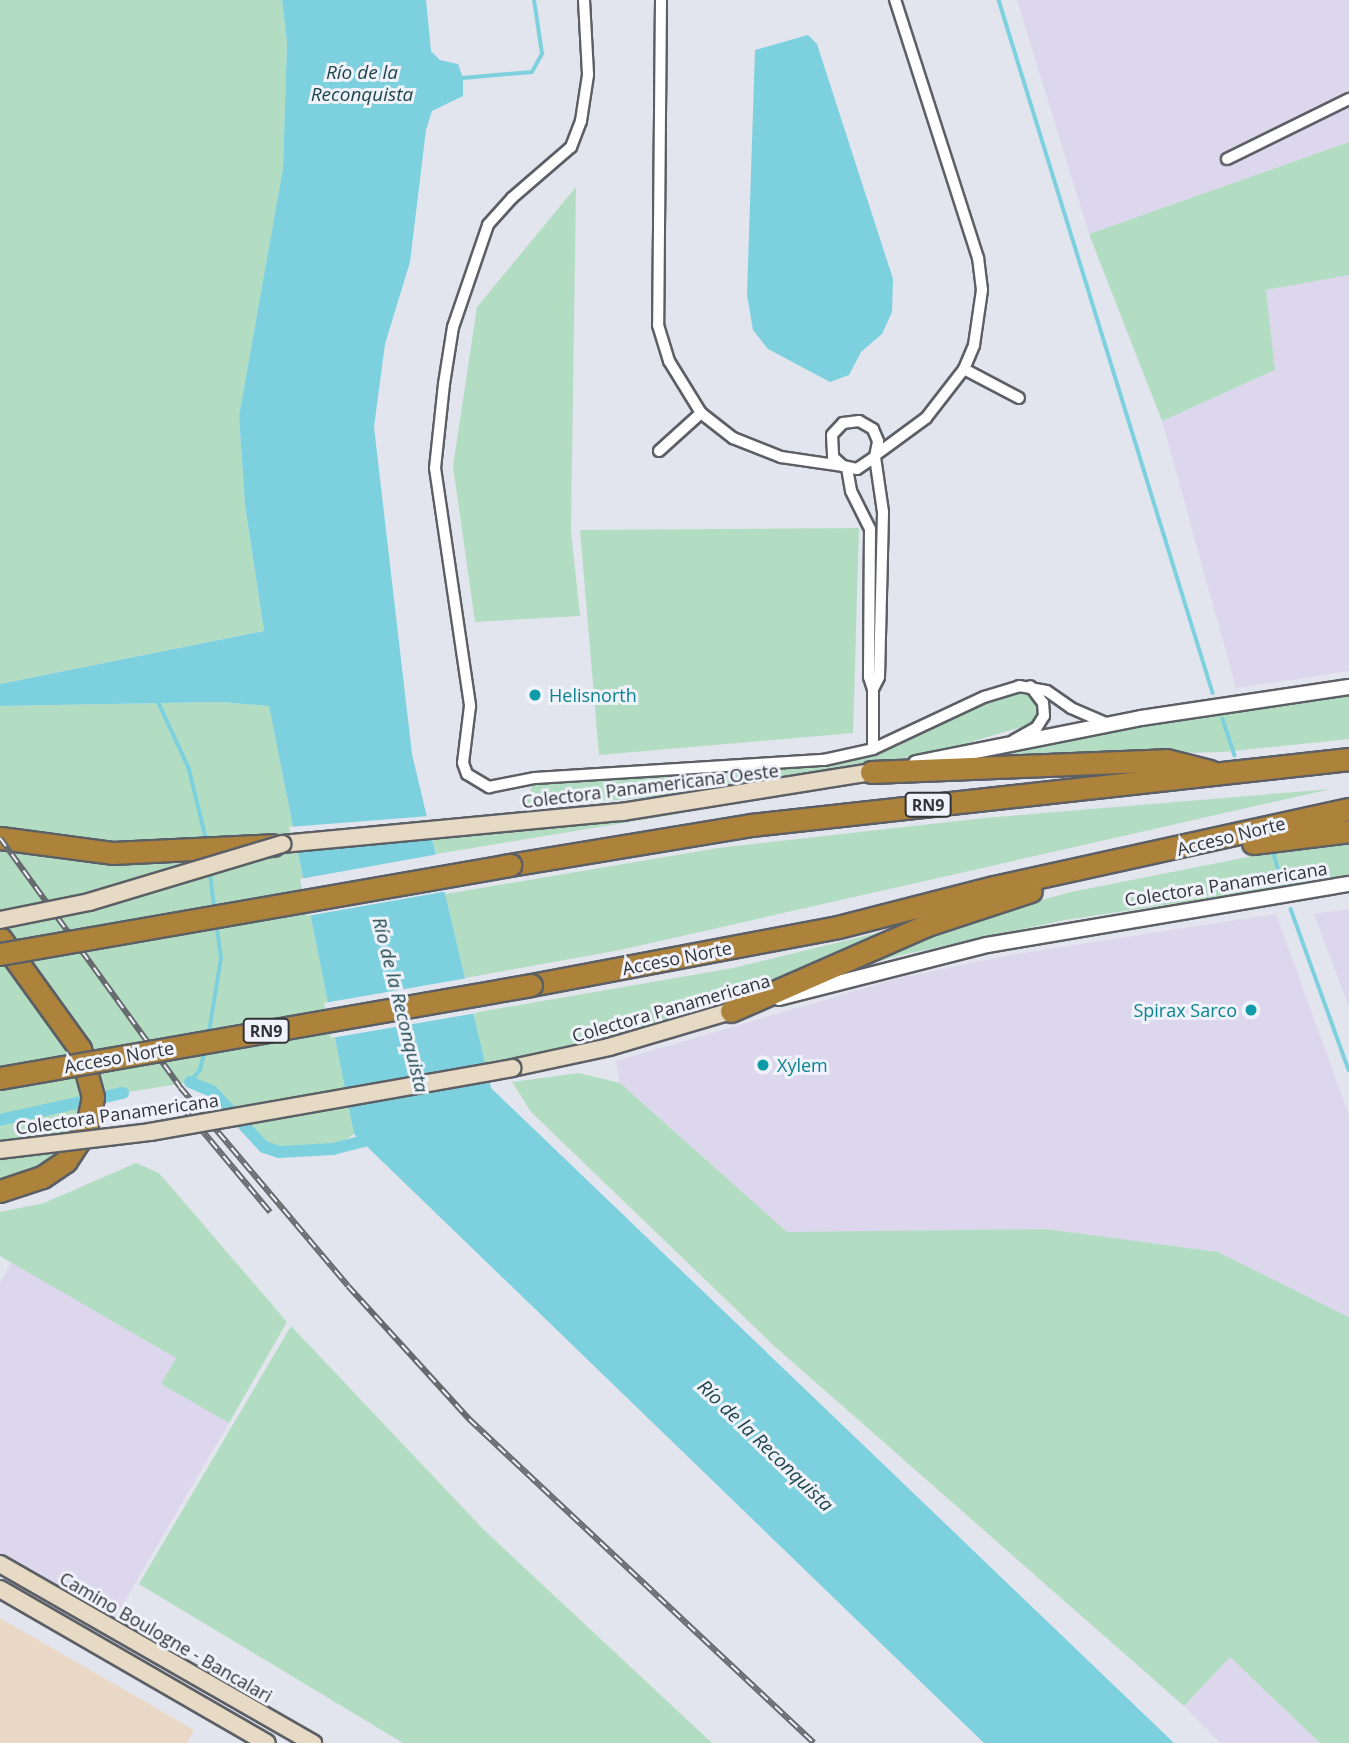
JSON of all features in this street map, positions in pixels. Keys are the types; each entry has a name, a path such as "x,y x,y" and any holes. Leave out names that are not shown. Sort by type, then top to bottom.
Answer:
{"highway":[{"name":"RN9","path":"0,954 751,825 1349,759"},
{"path":"871,772 1166,760 1221,773"},
{"name":"Acceso Norte","path":"0,1078 531,985 838,927 994,887 1161,854 1349,809"},
{"path":"731,1011 927,925 1161,854 1349,831"},
{"path":"0,838 112,853 282,844"},
{"path":"0,938 80,1049 92,1087 91,1116 66,1161 42,1177 0,1191"}],"main road":[{"name":"Colectora Panamericana Oeste","path":"0,919 89,902 282,844 699,803 871,772"},
{"name":"Colectora Panamericana","path":"0,1150 150,1132 512,1068 609,1047 731,1011"},
{"name":"Camino Boulogne - Bancalari","path":"0,1564 313,1743"},
{"path":"0,1589 267,1743"}],"street":[{"path":"584,0 588,75 576,134 571,147 550,169 512,198 488,225 460,305 446,373 435,468 470,706 464,769 477,783 489,787 535,778 824,761 873,749 997,692 1030,687 1047,691 1071,708 1109,724"},
{"path":"661,0 658,326 676,378 701,413 756,450 845,467 868,465 876,455 926,418 964,369 979,317 982,290 978,258 895,0"},
{"path":"1227,159 1349,99"},
{"path":"964,369 1019,398"},
{"path":"659,452 701,413"},
{"path":"804,461 830,444 843,423 859,421 888,436 902,435"},
{"path":"873,429 878,441 876,455 883,512 879,677 873,689"},
{"path":"830,444 833,457 845,467 851,491 866,514 870,530 869,677 873,689 873,749"},
{"path":"866,514 883,512"},
{"path":"1009,743 1037,727 1044,716 1043,703 1030,687"},
{"name":"Colectora Panamericana Oeste","path":"871,772 1109,724 1349,687"},
{"name":"Colectora Panamericana","path":"731,1011 988,945 1349,884"}],"shaded area":[{"path":"1017,0 1349,0 1349,142 1089,234"},
{"path":"1349,275 1349,671 1236,688 1162,421 1275,370 1266,290"},
{"path":"1349,909 1349,1007 1314,914"},
{"path":"1276,914 1349,1115 1349,1317 1218,1252 1046,1229 787,1232 620,1083 616,1061 896,979 1009,955"},
{"path":"12,1262 177,1358 162,1384 229,1423 113,1621 0,1555 0,1283"},
{"path":"0,1618 194,1730 187,1743 0,1743"},
{"path":"1230,1657 1320,1743 1220,1743 1184,1706"}],"green space":[{"path":"0,0 282,0 287,42 283,168 239,416 245,505 264,631 0,684"},
{"path":"1349,142 1349,275 1266,290 1275,370 1162,421 1089,234"},
{"path":"576,187 571,531 580,616 475,622 453,466 477,307"},
{"path":"859,528 853,733 599,755 580,530"},
{"path":"1024,690 1036,700 1038,712 1032,724 957,746 843,772 713,791 524,809 532,786 562,781 835,765 873,753 986,701"},
{"path":"1349,694 1349,739 1223,752 964,759 1191,717"},
{"path":"221,702 269,706 354,1134 333,1149 279,1152 264,1147 213,1092 190,1082 123,1093 92,1087 0,938 0,706"},
{"path":"1331,789 620,950 465,978 445,894 718,848 984,818"},
{"path":"678,814 436,854 430,831 632,815"},
{"path":"1349,837 1349,877 1065,920 897,956 800,984 917,934 1071,892"},
{"path":"922,922 719,1008 568,1050 485,1064 473,1013 733,968"},
{"path":"0,958 65,1045 82,1085 79,1129 57,1159 0,1187"},
{"path":"579,1073 620,1083 787,1232 1046,1229 1218,1252 1349,1317 1349,1743 1320,1743 1230,1657 1184,1706 772,1344 531,1112 512,1082"},
{"path":"136,1163 159,1173 287,1322 229,1423 161,1384 176,1358 0,1256 0,1212 44,1203"},
{"path":"291,1326 484,1530 712,1743 403,1743 139,1584"}],"water":[{"name":"Río de la Reconquista","path":"282,0 426,0 431,51 440,60 458,64 463,78 463,96 432,111 426,130 410,262 385,344 374,427 412,754 491,1088 1174,1743 984,1743 354,1134 269,706 221,702 0,706 0,684 264,631 245,505 239,416 283,168 287,42"},
{"path":"808,35 817,44 893,279 892,312 882,334 861,352 849,375 830,382 768,349 753,330 747,295 755,50"}],"pier":[{"path":"430,816 433,830 293,845 289,827"},
{"path":"439,854 448,891 307,916 300,879"},
{"path":"468,978 477,1013 331,1038 324,1003"}],"waterway":[{"path":"463,78 532,72 542,54 534,0"},
{"path":"999,0 1213,693"},
{"path":"158,701 189,768 207,842"},
{"path":"1223,719 1235,755"},
{"path":"1274,854 1283,885"},
{"path":"210,870 215,908"},
{"path":"1291,909 1349,1070"},
{"path":"209,1032 221,958 216,922"},
{"path":"190,1082 200,1070 205,1050"},
{"path":"190,1082 213,1092 264,1147 279,1152 333,1149 375,1138"},
{"path":"0,1120 123,1093"}],"railway":[{"path":"0,838 180,1087 348,1286 469,1419 814,1743"},
{"path":"185,1110 270,1212"}],"place":[{"name":"Helisnorth","path":"535,695"},
{"name":"Spirax Sarco","path":"1251,1010"},
{"name":"Xylem","path":"763,1065"}]}
